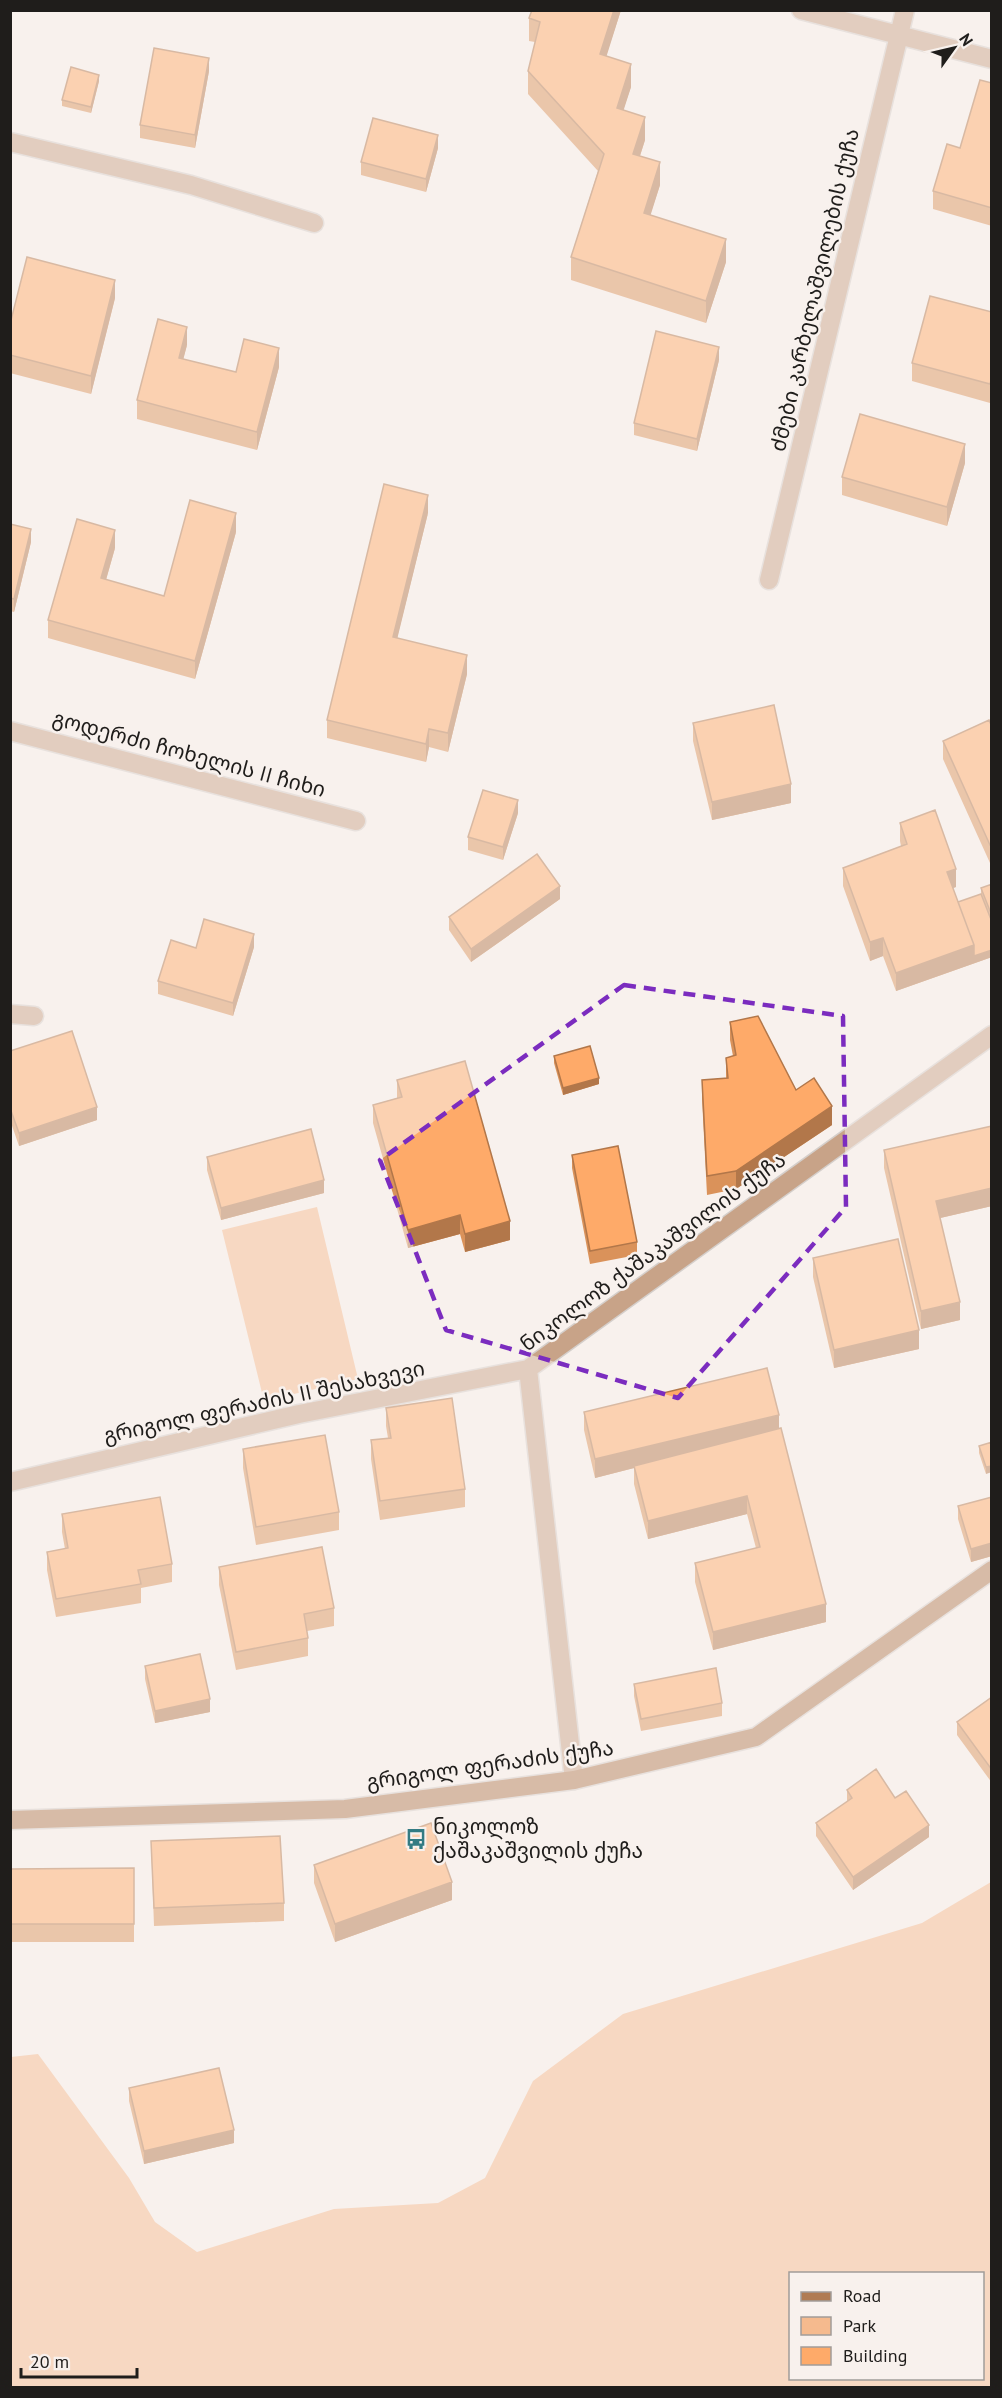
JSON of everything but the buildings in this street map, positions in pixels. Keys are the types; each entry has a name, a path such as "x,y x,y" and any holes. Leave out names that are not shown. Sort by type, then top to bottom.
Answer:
{"street":[{"path":"801,10 992,59"},
{"name":"ძმები კარბელაშვილების ქუჩა","path":"769,580 905,10"},
{"path":"10,142 191,185 314,223"},
{"name":"გოდერძი ჩოხელის II ჩიხი","path":"10,731 356,821"},
{"path":"10,1014 34,1016"},
{"name":"ნიკოლოზ ქაშაკაშვილის ქუჩა","path":"574,1780 528,1369 992,1035"},
{"name":"გრიგოლ ფერაძის II შესახვევი","path":"10,1482 299,1414 528,1369"},
{"name":"გრიგოლ ფერაძის ქუჩა","path":"10,1820 345,1809 574,1780 756,1737 992,1570"}],"highlighted area":[{"path":"624,985 843,1016 846,1207 678,1398 446,1330 380,1160"}],"green space":[{"path":"317,1207 358,1379 264,1401 222,1230"},
{"path":"991,1882 991,2387 11,2387 11,2057 38,2054 129,2178 155,2222 197,2252 334,2209 438,2203 485,2178 533,2081 623,2014 922,1923"}],"place":[{"name":"ნიკოლოზ ქაშაკაშვილის ქუჩა","path":"416,1839"}]}
